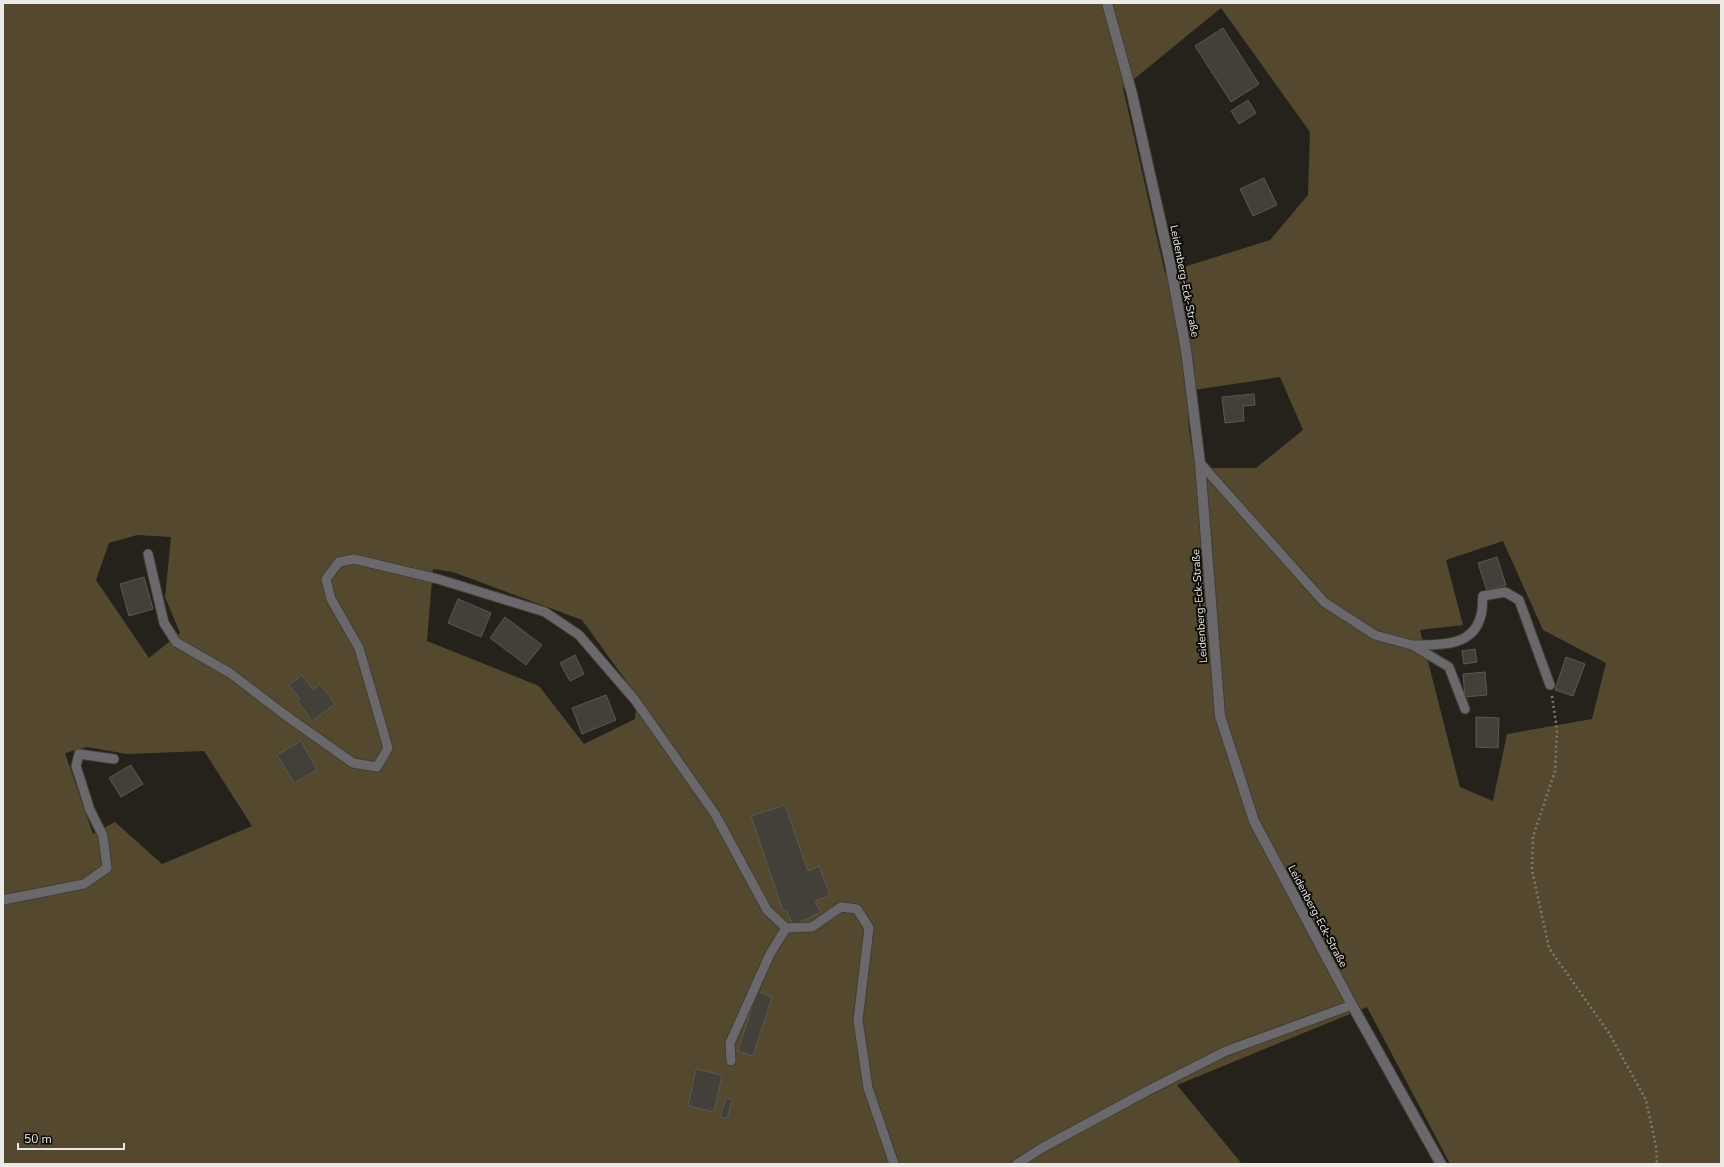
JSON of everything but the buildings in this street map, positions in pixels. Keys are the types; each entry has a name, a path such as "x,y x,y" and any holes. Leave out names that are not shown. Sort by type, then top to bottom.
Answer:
{"street":[{"name":"Leidenberg-Eck-Straße","path":"1107,3 1132,94 1170,263 1186,350 1200,463 1220,716 1254,820 1352,1005 1441,1164"}],"lane":[{"path":"1200,463 1324,602 1375,634 1412,645 1449,667 1465,709"},
{"path":"148,554 164,623 176,642 230,673 285,715 353,763 377,767 388,748 359,648 331,599 326,579 338,562 354,559 438,579 545,612 579,635 634,700 715,814 767,910 786,928 812,927 842,907 858,909 869,928 858,1020 868,1088 894,1164"},
{"path":"1412,645 1447,645 1472,634 1481,616 1483,596 1505,592 1520,600 1550,685"},
{"path":"3,900 84,884 107,868 103,836 90,810 76,766 79,754 114,759"},
{"path":"732,1061 730,1043 770,954 786,928"},
{"path":"1017,1164 1042,1148 1226,1051 1352,1005"}],"path":[{"path":"1550,685 1557,730 1555,771 1533,837 1532,870 1547,940 1549,948 1609,1033 1646,1100 1656,1146 1657,1164"}],"shaded area":[{"path":"3,3 1721,3 1721,1164 1450,1164 1367,1007 1177,1085 1242,1164 3,1164","holes":["1221,8 1310,132 1308,195 1270,240 1165,273 1123,88","1280,377 1303,430 1256,468 1196,468 1189,431 1187,391","137,535 171,537 165,597 180,633 149,658 96,580 109,543","1503,541 1543,630 1606,663 1592,719 1507,734 1493,801 1460,787 1420,630 1463,625 1446,560","433,569 453,572 582,620 637,696 635,719 584,744 539,686 427,641","87,747 127,754 204,751 252,826 162,864 115,822 93,834 65,753"]}]}
